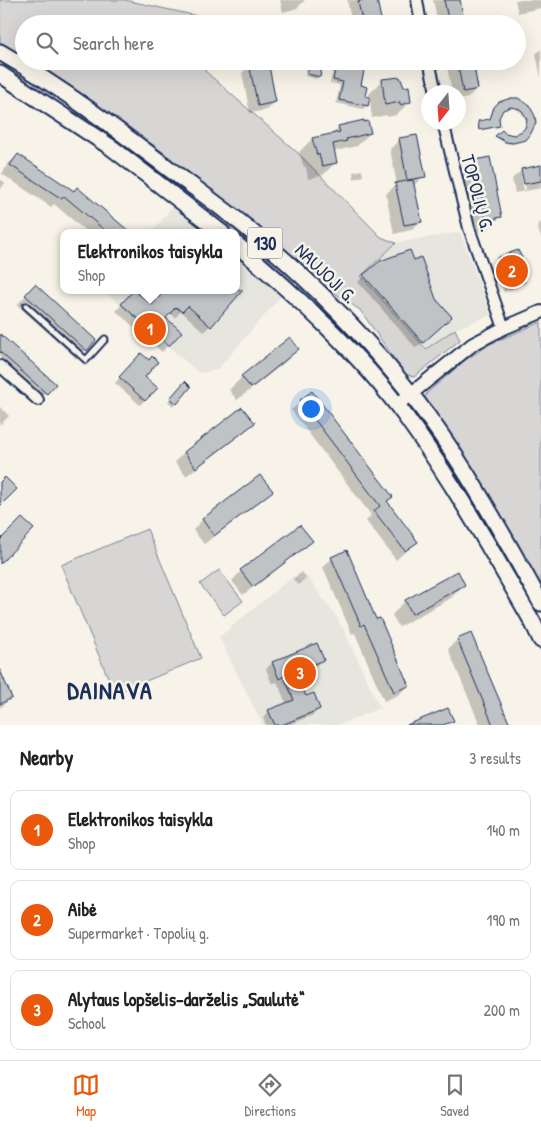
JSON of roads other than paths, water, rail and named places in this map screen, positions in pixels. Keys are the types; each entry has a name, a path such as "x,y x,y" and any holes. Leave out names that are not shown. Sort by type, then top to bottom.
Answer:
{"main road":[{"path":"1,74 6,55"},
{"name":"NAUJOJI G.","path":"29,70 98,115 240,222 316,289 381,358 411,394 454,455 541,603"},
{"name":"130","path":"1,74 112,148 217,229"},
{"name":"NAUJOJI G.","path":"240,247 303,302 397,405 457,492 529,615 541,640"}],"street":[{"path":"416,0 419,15"},
{"path":"431,70 434,85"},
{"name":"TOPOLIŲ G.","path":"445,130 471,237 504,328"},
{"path":"397,405 473,344 541,312"},
{"path":"0,366 38,400"}],"lane":[{"path":"26,306 86,360 105,339"}],"place":[{"name":"Aibė","path":"512,271"},
{"name":"Elektronikos taisykla","path":"150,329"},
{"name":"Alytaus lopšelis-darželis „Saulutė“","path":"300,673"}],"district":[{"name":"DAINAVA","path":"110,690"}]}
